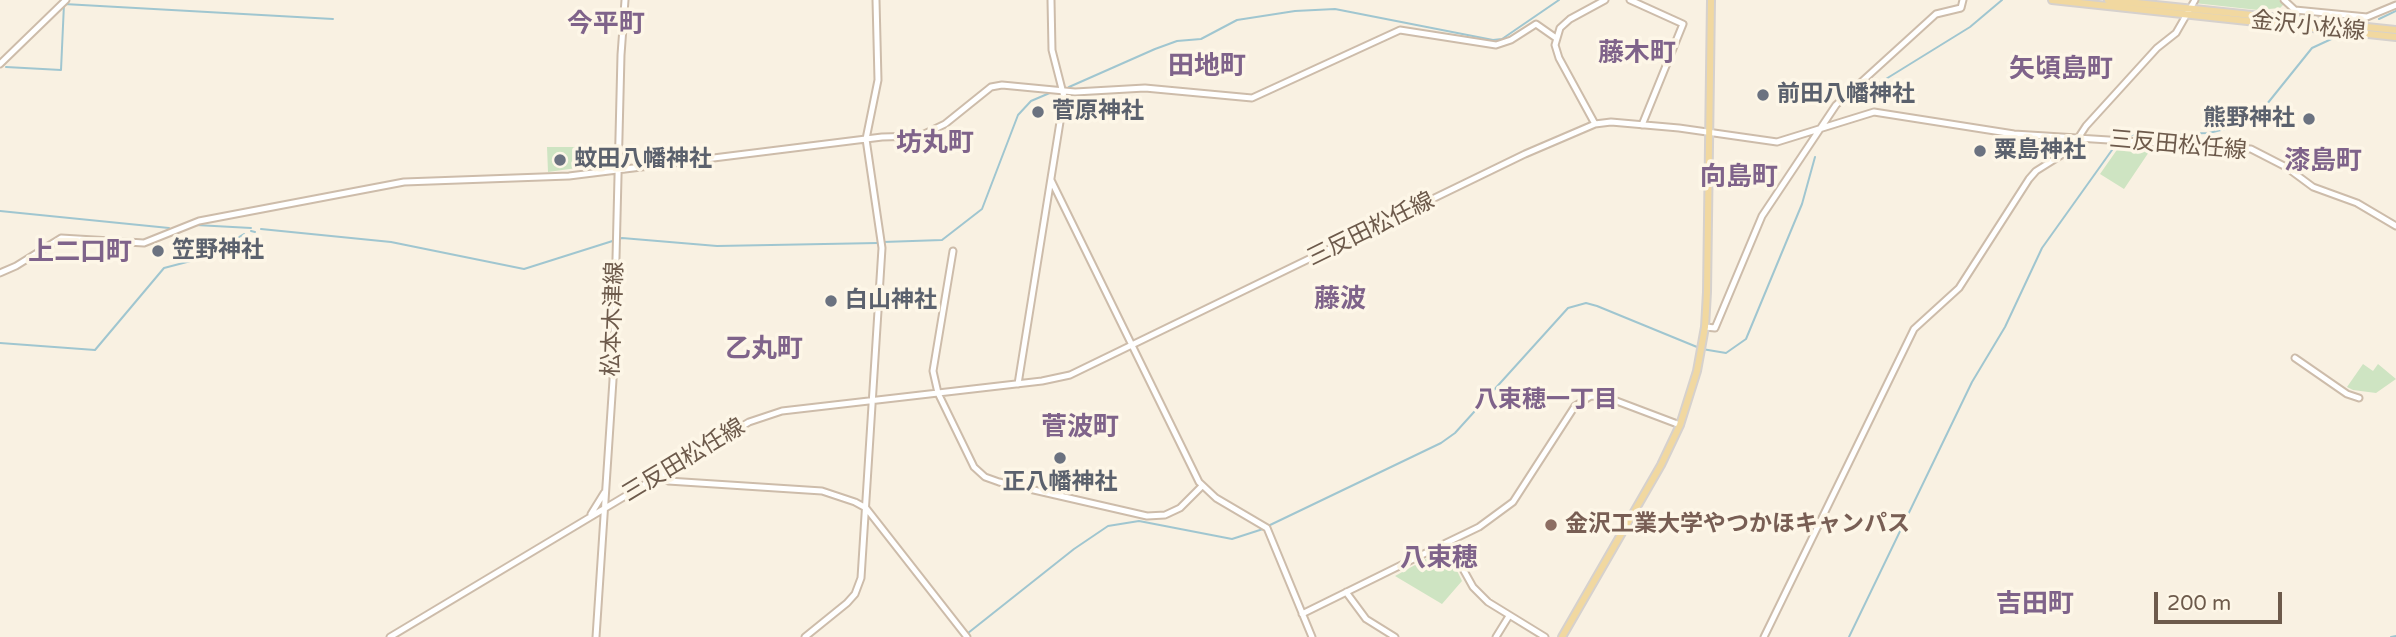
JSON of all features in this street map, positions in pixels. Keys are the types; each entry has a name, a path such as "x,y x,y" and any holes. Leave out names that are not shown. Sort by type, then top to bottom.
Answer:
{"main road":[{"path":"1562,637 1661,465 1680,425 1701,349 1705,327 1711,133 1711,0"},
{"name":"金沢小松線","path":"2052,0 2396,30"},
{"name":"金沢小松線","path":"2108,0 2396,37"}],"street":[{"path":"0,64 66,0"},
{"name":"松本木津線","path":"596,637 616,315 618,168 625,0"},
{"path":"805,637 847,603 859,587 882,243 866,139 876,95 876,0"},
{"path":"1018,384 1064,90 1052,50 1051,0"},
{"path":"1595,124 1559,58 1556,38 1560,29 1570,19 1605,0"},
{"path":"1630,0 1683,24 1643,125"},
{"path":"1705,327 1715,328 1762,216 1836,104 1936,14 1961,8 1963,0"},
{"path":"1764,637 1914,329 1959,288 2036,171 2071,149 2081,138 2086,126 2157,48 2176,33 2195,0"},
{"path":"2284,0 2295,10 2367,17 2396,5"},
{"path":"0,273 61,238 144,243 181,225 404,181 569,176 866,139 920,136 944,124 991,88 1002,85 1064,90 1145,88 1252,98 1400,30 1496,45 1511,40 1536,24 1556,38"},
{"name":"三反田松任線","path":"390,637 749,422 782,411 1018,384 1070,375 1595,124 1643,125 1777,142 1874,112 1999,132 2251,149 2286,167 2313,187 2357,203 2396,226"},
{"path":"1051,180 1202,486 1216,498 1267,529 1312,637"},
{"path":"953,251 933,371 938,393 974,467 985,477 999,482 1124,513 1157,516 1180,508 1202,486"},
{"path":"2294,358 2347,394 2358,398"},
{"path":"1302,614 1479,527 1513,502 1575,406 1591,396 1606,397 1680,425"},
{"path":"663,474 668,481 822,491 866,508 966,635"},
{"path":"603,527 610,512 622,498 610,492 606,484"},
{"path":"586,520 606,484"},
{"path":"586,520 597,517 603,527"},
{"path":"1448,542 1473,587 1509,616 1545,637"},
{"path":"1346,592 1366,619 1395,637"},
{"path":"1496,637 1509,616"}],"green space":[{"path":"2197,0 2279,0 2284,4 2280,8 2258,10 2194,3"},
{"path":"2121,144 2153,146 2124,189 2100,174"},
{"path":"547,147 591,147 591,166 548,172"},
{"path":"2363,364 2373,371 2378,364 2396,379 2376,393 2347,387"},
{"path":"1446,548 1462,581 1442,604 1395,576"}],"waterway":[{"path":"1069,87 1155,49 1177,41 1201,39 1237,20 1295,11 1335,9 1493,40 1502,39 1559,0"},
{"path":"1847,103 1970,27 2002,0"},
{"path":"6,67 61,70 64,4 333,19"},
{"path":"2379,19 2396,11"},
{"path":"2121,139 2132,135 2209,133 2237,126 2267,104 2312,48 2340,35"},
{"path":"883,242 942,240 982,209 1018,115 1031,101 1052,92"},
{"path":"1849,637 1972,382 2005,327 2042,248 2117,143"},
{"path":"1702,349 1726,353 1746,339 1802,204 1815,157"},
{"path":"0,211 169,228"},
{"path":"196,225 251,228"},
{"path":"261,229 391,242 524,269 622,238 717,246 878,243"},
{"path":"251,231 255,232"},
{"path":"0,343 95,350 164,268 206,257 244,234"},
{"path":"1268,526 1441,443 1455,433 1568,308 1586,303 1597,306 1697,347"},
{"path":"963,637 1074,549 1108,526 1139,521 1232,539 1263,529"},
{"path":"2391,637 2396,636"}],"place":[{"name":"前田八幡神社","path":"1763,95"},
{"name":"菅原神社","path":"1038,112"},
{"name":"熊野神社","path":"2309,119"},
{"name":"粟島神社","path":"1980,151"},
{"name":"蚊田八幡神社","path":"560,160"},
{"name":"笠野神社","path":"158,251"},
{"name":"白山神社","path":"831,301"},
{"name":"正八幡神社","path":"1060,458"},
{"name":"金沢工業大学やつかほキャンパス","path":"1551,525"}],"district":[{"name":"今平町","path":"606,25"},
{"name":"藤木町","path":"1637,54"},
{"name":"田地町","path":"1207,67"},
{"name":"矢頃島町","path":"2061,70"},
{"name":"坊丸町","path":"935,144"},
{"name":"漆島町","path":"2323,162"},
{"name":"向島町","path":"1739,178"},
{"name":"上二口町","path":"80,253"},
{"name":"藤波","path":"1340,300"},
{"name":"乙丸町","path":"764,350"},
{"name":"八束穂一丁目","path":"1546,401"},
{"name":"菅波町","path":"1080,428"},
{"name":"八束穂","path":"1439,559"},
{"name":"吉田町","path":"2035,605"}]}
